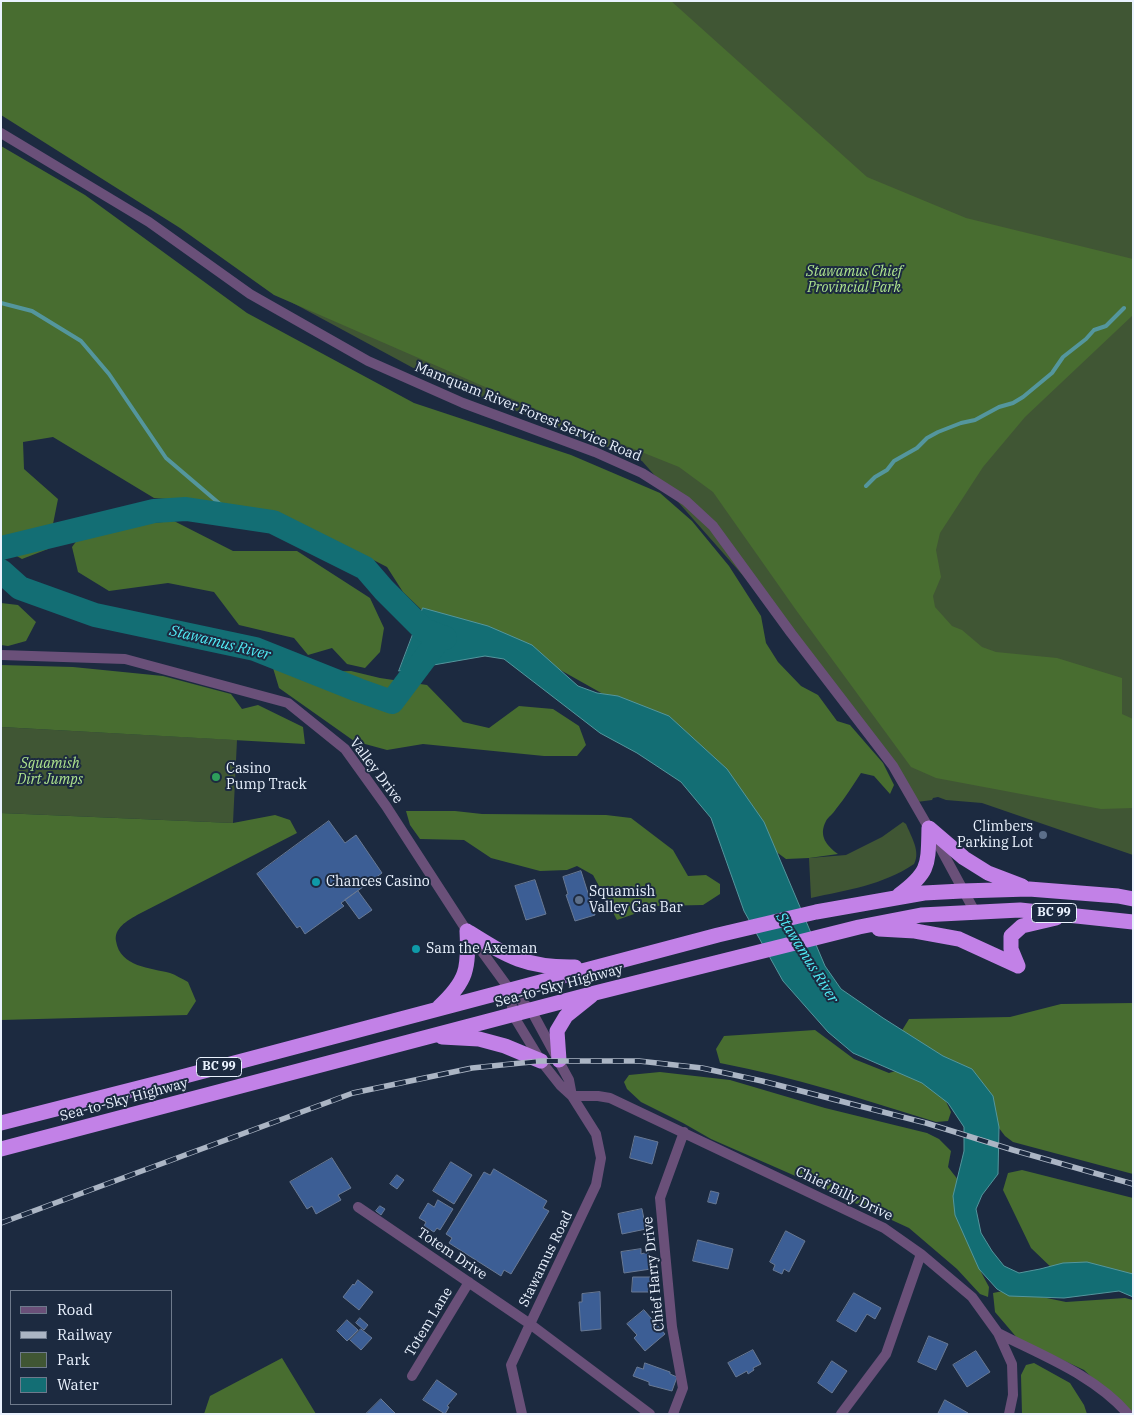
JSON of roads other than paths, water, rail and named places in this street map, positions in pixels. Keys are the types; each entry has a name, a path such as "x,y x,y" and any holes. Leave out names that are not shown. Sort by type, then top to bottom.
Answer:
{"highway":[{"path":"929,828 964,858 988,873 1029,889"},
{"path":"896,897 915,883 927,865 929,828"},
{"name":"Sea-to-Sky Highway","path":"1,1122 161,1083 718,935 816,912 896,897 962,890 1029,889 1118,896 1133,899"},
{"name":"Sea-to-Sky Highway","path":"1,1149 595,993 859,927 920,915 1020,910 1133,922"},
{"path":"859,927 915,931 958,939 1018,966 1011,950 1011,936 1022,926 1068,915"},
{"path":"467,931 503,953 526,963 552,967 599,967"},
{"path":"436,1009 454,993 464,978 468,954 467,931"},
{"path":"559,1060 557,1031 566,1016 595,993"},
{"path":"428,1037 480,1039 505,1046 541,1061"}],"street":[{"name":"Mamquam River Forest Service Road","path":"1,133 149,222 250,294 368,361 464,403 595,452 642,473 686,501 713,526 791,633 893,766 975,912"},
{"name":"Valley Drive","path":"1,655 125,659 288,704 345,749 386,806 467,931 510,990 513,1015"},
{"name":"Stawamus Road","path":"510,990 530,1010 569,1080 572,1096"},
{"name":"Stawamus Road","path":"513,1015 541,1061 560,1085 572,1096 596,1134 601,1158 596,1185 530,1324 650,1414"},
{"name":"Chief Billy Drive","path":"572,1096 610,1098 884,1228 921,1254 972,1297 998,1333 1012,1364 1013,1396 1009,1414"},
{"name":"Chief Harry Drive","path":"672,1414 683,1388 672,1327 660,1198 684,1132"},
{"name":"Totem Drive","path":"358,1207 530,1324"},
{"path":"841,1414 886,1354 921,1254"},
{"name":"Totem Lane","path":"412,1376 469,1282"},
{"path":"522,1414 511,1365 530,1324"},
{"path":"998,1333 1088,1380 1119,1404 1128,1414"}],"water":[{"path":"423,608 488,626 532,645 578,686 597,693 618,696 669,716 727,769 764,822 825,966 841,989 943,1056 972,1069 993,1096 999,1127 998,1174 982,1195 976,1209 981,1233 992,1251 1004,1266 1019,1273 1063,1263 1087,1262 1133,1274 1133,1297 1119,1291 1064,1298 1009,1296 997,1289 979,1269 955,1215 953,1196 964,1151 964,1127 948,1103 922,1083 853,1053 828,1032 783,981 744,911 711,818 681,782 637,753 600,733 504,659 485,656 399,671"}],"waterway":[{"path":"1,303 32,311 81,341 109,374 166,458 234,516"},
{"path":"866,486 875,477 887,470 894,461 917,448 927,438 961,423 975,420 1023,397 1052,373 1063,357 1086,339 1094,330 1106,326 1124,308"},
{"name":"Stawamus River","path":"1,548 154,511 186,509 273,522 365,568 424,630 445,638"},
{"name":"Stawamus River","path":"1,571 20,588 95,615 255,649 392,702 437,642"}],"railway":[{"path":"1,1223 353,1093 472,1068 541,1061 639,1061 702,1068 762,1081 926,1123 1133,1184"}],"place":[{"name":"Casino Pump Track","path":"216,777"},
{"name":"Climbers Parking Lot","path":"1043,835"},
{"name":"Chances Casino","path":"316,882"},
{"name":"Squamish Valley Gas Bar","path":"579,900"},
{"name":"Sam the Axeman","path":"416,949"}],"park label":[{"name":"Stawamus Chief Provincial Park","path":"854,280"},
{"name":"Squamish Dirt Jumps","path":"50,772"}]}
